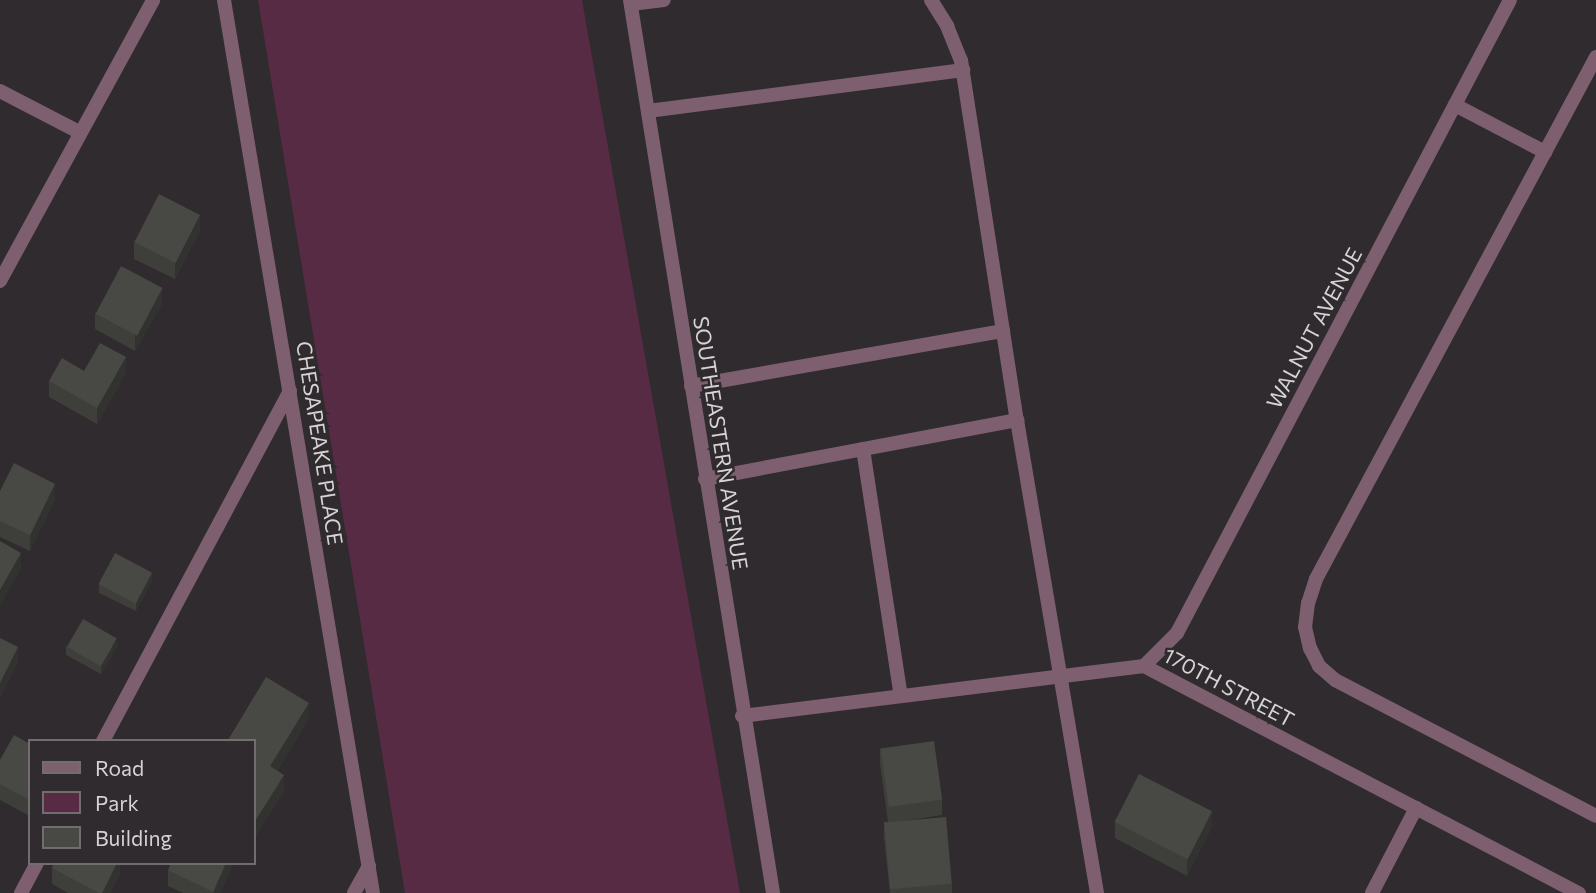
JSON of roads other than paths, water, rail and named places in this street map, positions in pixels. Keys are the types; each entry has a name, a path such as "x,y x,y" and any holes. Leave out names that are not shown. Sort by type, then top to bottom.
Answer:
{"street":[{"path":"0,281 153,0"},
{"name":"CHESAPEAKE PLACE","path":"224,0 373,893"},
{"path":"631,2 664,0"},
{"path":"931,0 947,26 962,70 1059,677 1097,893"},
{"name":"WALNUT AVENUE","path":"1144,666 1178,634 1510,0"},
{"name":"SOUTHEASTERN AVENUE","path":"631,2 742,716 773,893"},
{"path":"1596,57 1316,579 1308,603 1305,627 1318,666 1335,680 1596,817"},
{"path":"648,111 962,70"},
{"path":"0,91 79,132"},
{"path":"1455,105 1545,152"},
{"path":"691,386 1003,331"},
{"path":"104,739 290,391"},
{"path":"705,479 1017,420"},
{"path":"863,449 901,696"},
{"name":"170TH STREET","path":"742,716 1144,666 1579,893"},
{"path":"1372,893 1416,808"},
{"path":"21,893 36,865"},
{"path":"354,893 369,866"}]}
